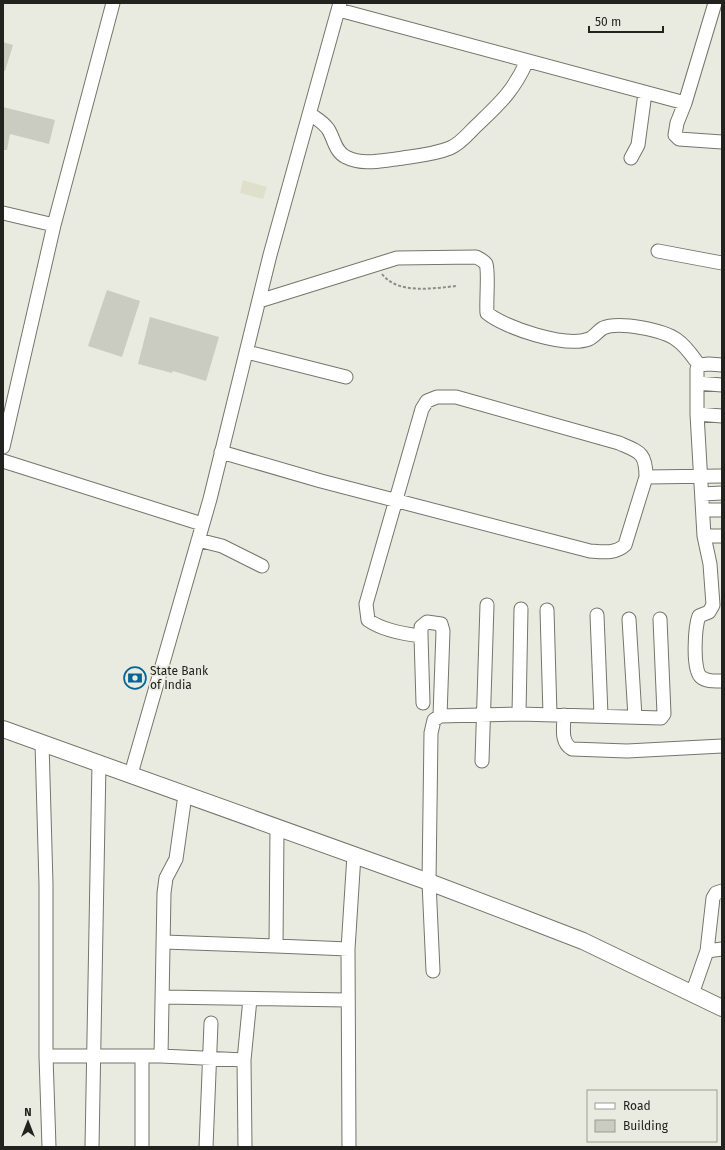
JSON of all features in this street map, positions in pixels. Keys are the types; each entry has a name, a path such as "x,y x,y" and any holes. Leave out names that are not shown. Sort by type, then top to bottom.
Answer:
{"main road":[{"path":"3,729 131,774 277,829 430,882 583,941 722,1008"}],"street":[{"path":"3,447 54,225 113,3"},
{"path":"715,3 685,103 677,123 675,135 679,139 722,142"},
{"path":"131,774 198,540 259,301 339,7 527,61 685,103"},
{"path":"310,114 326,126 338,151 344,156 355,161 368,162 431,154 451,148 464,138 506,98 518,80 527,61"},
{"path":"631,158 638,145 645,93"},
{"path":"3,213 54,225"},
{"path":"658,251 722,263"},
{"path":"259,301 397,258 476,257 483,260 487,266 487,313 512,327 541,336 575,341 589,339 604,328 620,326 650,330 667,334 679,340 700,365"},
{"path":"247,352 346,377"},
{"path":"700,365 722,365"},
{"path":"700,365 697,369 697,414 702,477 704,536 710,564 713,605 709,612 700,616 698,620 696,628 696,670 700,676 707,680 722,681"},
{"path":"698,383 722,385"},
{"path":"221,452 321,481 396,499 590,551 608,552 619,550 625,545 646,477 646,463 640,452 619,443 456,397 438,397 426,401 422,410 396,499 366,604 368,620 376,625 411,635 421,636"},
{"path":"697,414 722,416"},
{"path":"3,461 202,524"},
{"path":"646,477 722,476"},
{"path":"702,494 722,494"},
{"path":"703,510 722,510"},
{"path":"704,536 722,536"},
{"path":"198,540 222,546 262,566"},
{"path":"482,761 487,605"},
{"path":"519,714 521,609"},
{"path":"547,610 550,715"},
{"path":"597,615 601,715"},
{"path":"629,619 635,716"},
{"path":"433,971 430,882 431,733 434,720 440,716 483,714 601,715 661,718 664,714 660,619"},
{"path":"423,703 421,627 427,622 441,624 443,631 440,716"},
{"path":"564,715 564,740 566,746 572,749 627,751 722,746"},
{"path":"42,743 46,884 46,1056 49,1147"},
{"path":"92,1147 99,763"},
{"path":"161,1056 164,892 166,878 176,859 185,795"},
{"path":"276,946 277,829"},
{"path":"348,1147 348,949 354,855"},
{"path":"692,994 706,951 713,898 716,893 722,890"},
{"path":"164,942 348,949"},
{"path":"706,951 722,949"},
{"path":"163,997 347,1000"},
{"path":"245,1147 244,1060 250,999"},
{"path":"206,1147 211,1023"},
{"path":"46,1056 161,1056 244,1060"},
{"path":"142,1057 142,1147"}],"path":[{"path":"375,264 388,281 408,287 457,286"}],"shaded area":[{"path":"243,180 267,187 263,199 240,193"}],"building":[{"path":"3,42 13,45 5,71 3,71"},
{"path":"3,107 55,120 49,144 10,134 7,150 3,150"},
{"path":"107,290 140,301 122,357 88,346"},
{"path":"150,317 219,337 206,381 173,371 172,373 138,364"}],"place":[{"name":"State Bank of India","path":"135,678"}]}
